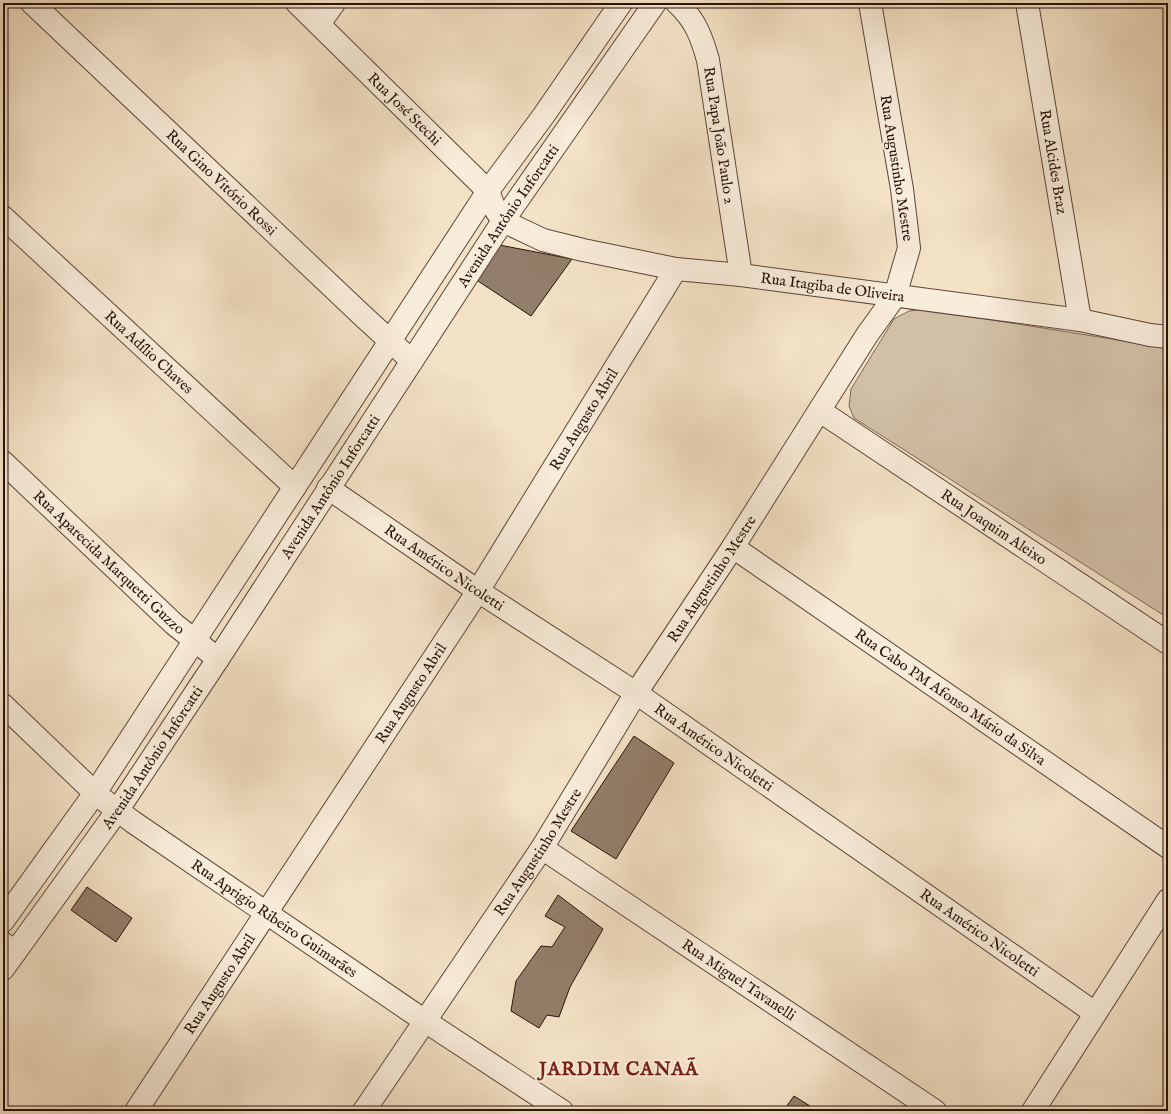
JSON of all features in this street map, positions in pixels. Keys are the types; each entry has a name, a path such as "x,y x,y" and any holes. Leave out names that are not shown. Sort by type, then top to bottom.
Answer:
{"street":[{"name":"Rua Gino Vitório Rossi","path":"32,3 412,361"},
{"name":"Rua José Stechi","path":"297,3 488,191 495,209 503,221"},
{"path":"320,24 334,3"},
{"name":"Avenida Antônio Inforcatti","path":"3,921 95,792 488,191 544,115 621,3"},
{"name":"Avenida Antônio Inforcatti","path":"3,970 9,947 117,811 218,659 503,221 655,3"},
{"name":"Rua Papa João Paulo 2","path":"677,3 690,17 701,36 708,60 741,275"},
{"name":"Rua Augustinho Mestre","path":"364,1111 542,848 636,693 733,547 867,335 895,296 909,248 902,189 870,3"},
{"name":"Rua Alcides Braz","path":"1027,3 1080,320"},
{"name":"Rua Adílio Chaves","path":"3,217 295,487"},
{"name":"Rua Itagiba de Oliveira","path":"503,221 543,240 583,250 676,269 741,275 1080,320 1150,335 1168,336"},
{"name":"Rua Augusto Abril","path":"136,1111 478,591 676,269"},
{"name":"Rua Joaquim Aleixo","path":"820,411 1168,643"},
{"name":"Rua Aparecida Marquetti Guzzo","path":"3,462 174,624 218,659"},
{"name":"Rua Américo Nicoletti","path":"328,488 478,591 636,693 1095,1013"},
{"name":"Rua Cabo PM Afonso Mário da Silva","path":"733,547 1168,847"},
{"name":"Rua Aprigio Ribeiro Guimarães","path":"3,705 117,811 425,1021 562,1111"},
{"name":"Rua Miguel Tavanelli","path":"542,848 935,1111"},
{"path":"1033,1111 1168,900"}],"shaded area":[{"path":"924,309 1168,348 1168,618 854,418 849,406 851,389 894,319 909,311"}],"building":[{"path":"489,243 572,259 531,316 475,279"},
{"path":"634,736 674,763 616,859 571,831"},
{"path":"87,887 132,918 116,942 71,910"},
{"path":"558,895 603,929 570,987 559,1017 547,1015 539,1028 511,1011 516,981 541,946 552,947 565,927 545,916"},
{"path":"794,1096 818,1111 783,1111"}],"district":[{"name":"JARDIM CANAÃ","path":"619,1068"}]}
